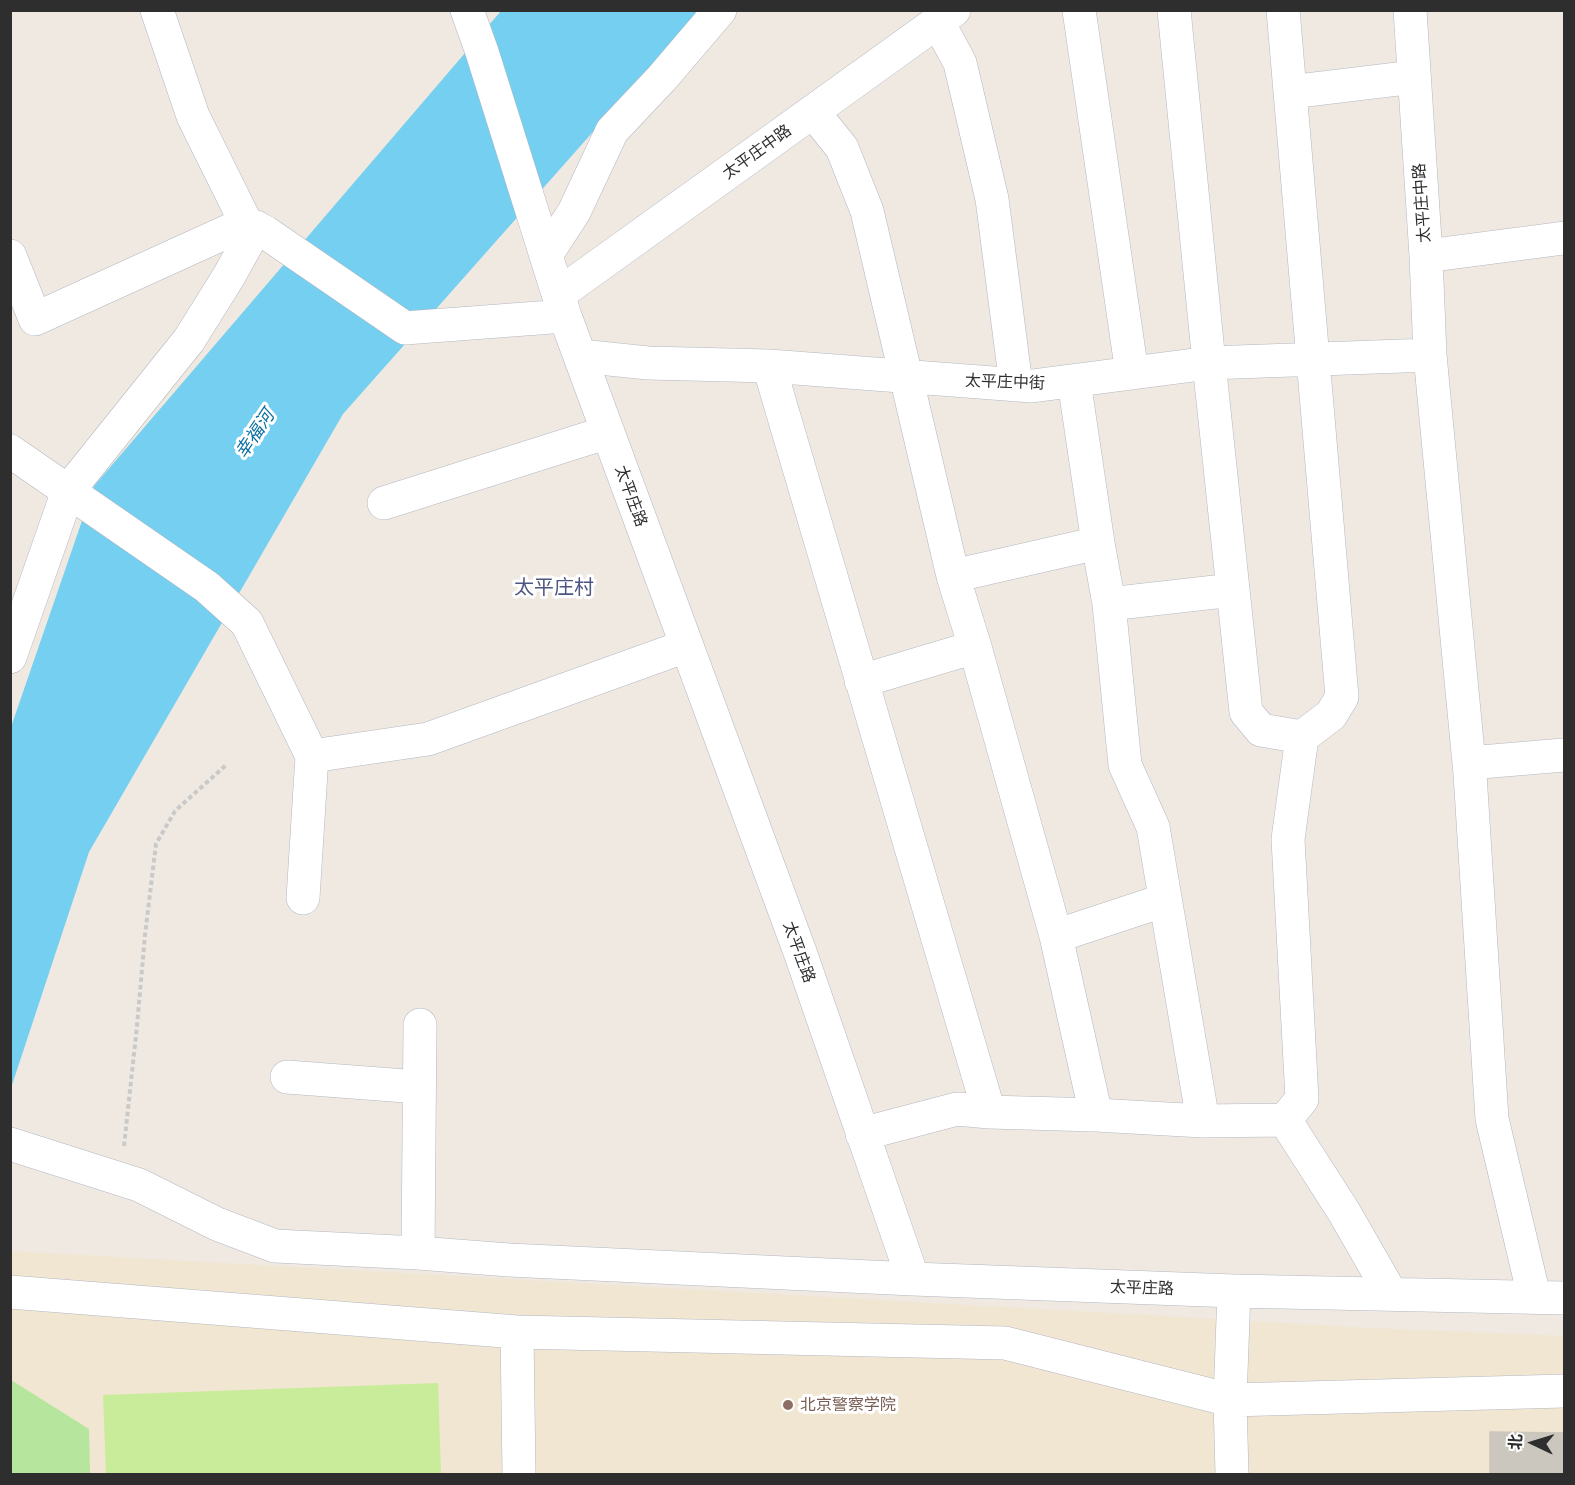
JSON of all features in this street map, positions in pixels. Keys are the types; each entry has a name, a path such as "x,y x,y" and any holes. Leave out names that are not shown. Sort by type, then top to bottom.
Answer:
{"street":[{"path":"157,10 193,116 256,227 405,328 562,305"},
{"name":"太平庄路","path":"467,10 562,305 800,952 913,1279 1234,1291 1549,1297"},
{"path":"546,255 574,212 612,131 662,78 720,10"},
{"path":"1079,10 1132,373"},
{"path":"1174,10 1246,712 1261,730 1302,737"},
{"path":"1283,10 1342,697 1331,715 1302,737 1288,839 1302,1099 1285,1120"},
{"name":"太平庄中路","path":"1410,10 1426,256 1564,238"},
{"path":"946,16 960,63 992,199 1016,385"},
{"name":"太平庄中路","path":"562,305 813,112 946,16"},
{"path":"1290,92 1414,77"},
{"path":"813,112 842,148 867,211 953,576 1056,936 1096,1114"},
{"path":"10,256 35,319 256,227"},
{"path":"10,657 68,491 189,340 256,227"},
{"path":"1426,256 1430,355 1469,763 1492,1119 1549,1297"},
{"name":"太平庄中街","path":"580,356 648,363 769,366 1032,386 1209,363 1430,355"},
{"path":"769,366 989,1112"},
{"path":"1074,381 1109,604 1125,765 1153,827 1203,1121"},
{"path":"384,503 608,432"},
{"path":"10,451 207,587 247,623 312,756 303,898"},
{"path":"953,576 1098,543"},
{"path":"1109,604 1233,590"},
{"path":"312,756 428,739 686,646"},
{"path":"861,681 975,647"},
{"path":"1469,763 1564,755"},
{"path":"1056,936 1165,900"},
{"path":"418,1253 420,1025"},
{"path":"287,1077 419,1087"},
{"path":"862,1134 957,1109 1203,1121 1285,1120"},
{"path":"1285,1120 1344,1212 1391,1294"},
{"path":"10,1144 140,1185 218,1224 275,1246 509,1260 913,1279"},
{"path":"1232,1474 1230,1400 1234,1291"},
{"path":"10,1292 517,1332 1005,1343 1230,1400 1564,1391"},
{"path":"517,1332 519,1474"}],"path":[{"path":"120,1178 156,844 175,811 226,765"}],"shaded area":[{"name":"北京警察学院","path":"10,1251 1371,1328 1564,1336 1564,1474 11,1474"}],"green space":[{"path":"11,1380 89,1429 90,1474 11,1474"},
{"path":"438,1383 441,1474 106,1474 103,1395"}],"water":[{"name":"幸福河","path":"501,11 700,11 343,414 89,852 11,1088 11,727 94,486"}],"building":[{"path":"1490,1432 1564,1433 1564,1474 1490,1474"}],"place":[{"name":"北京警察学院","path":"788,1405"}],"district":[{"name":"太平庄村","path":"554,588"}]}
